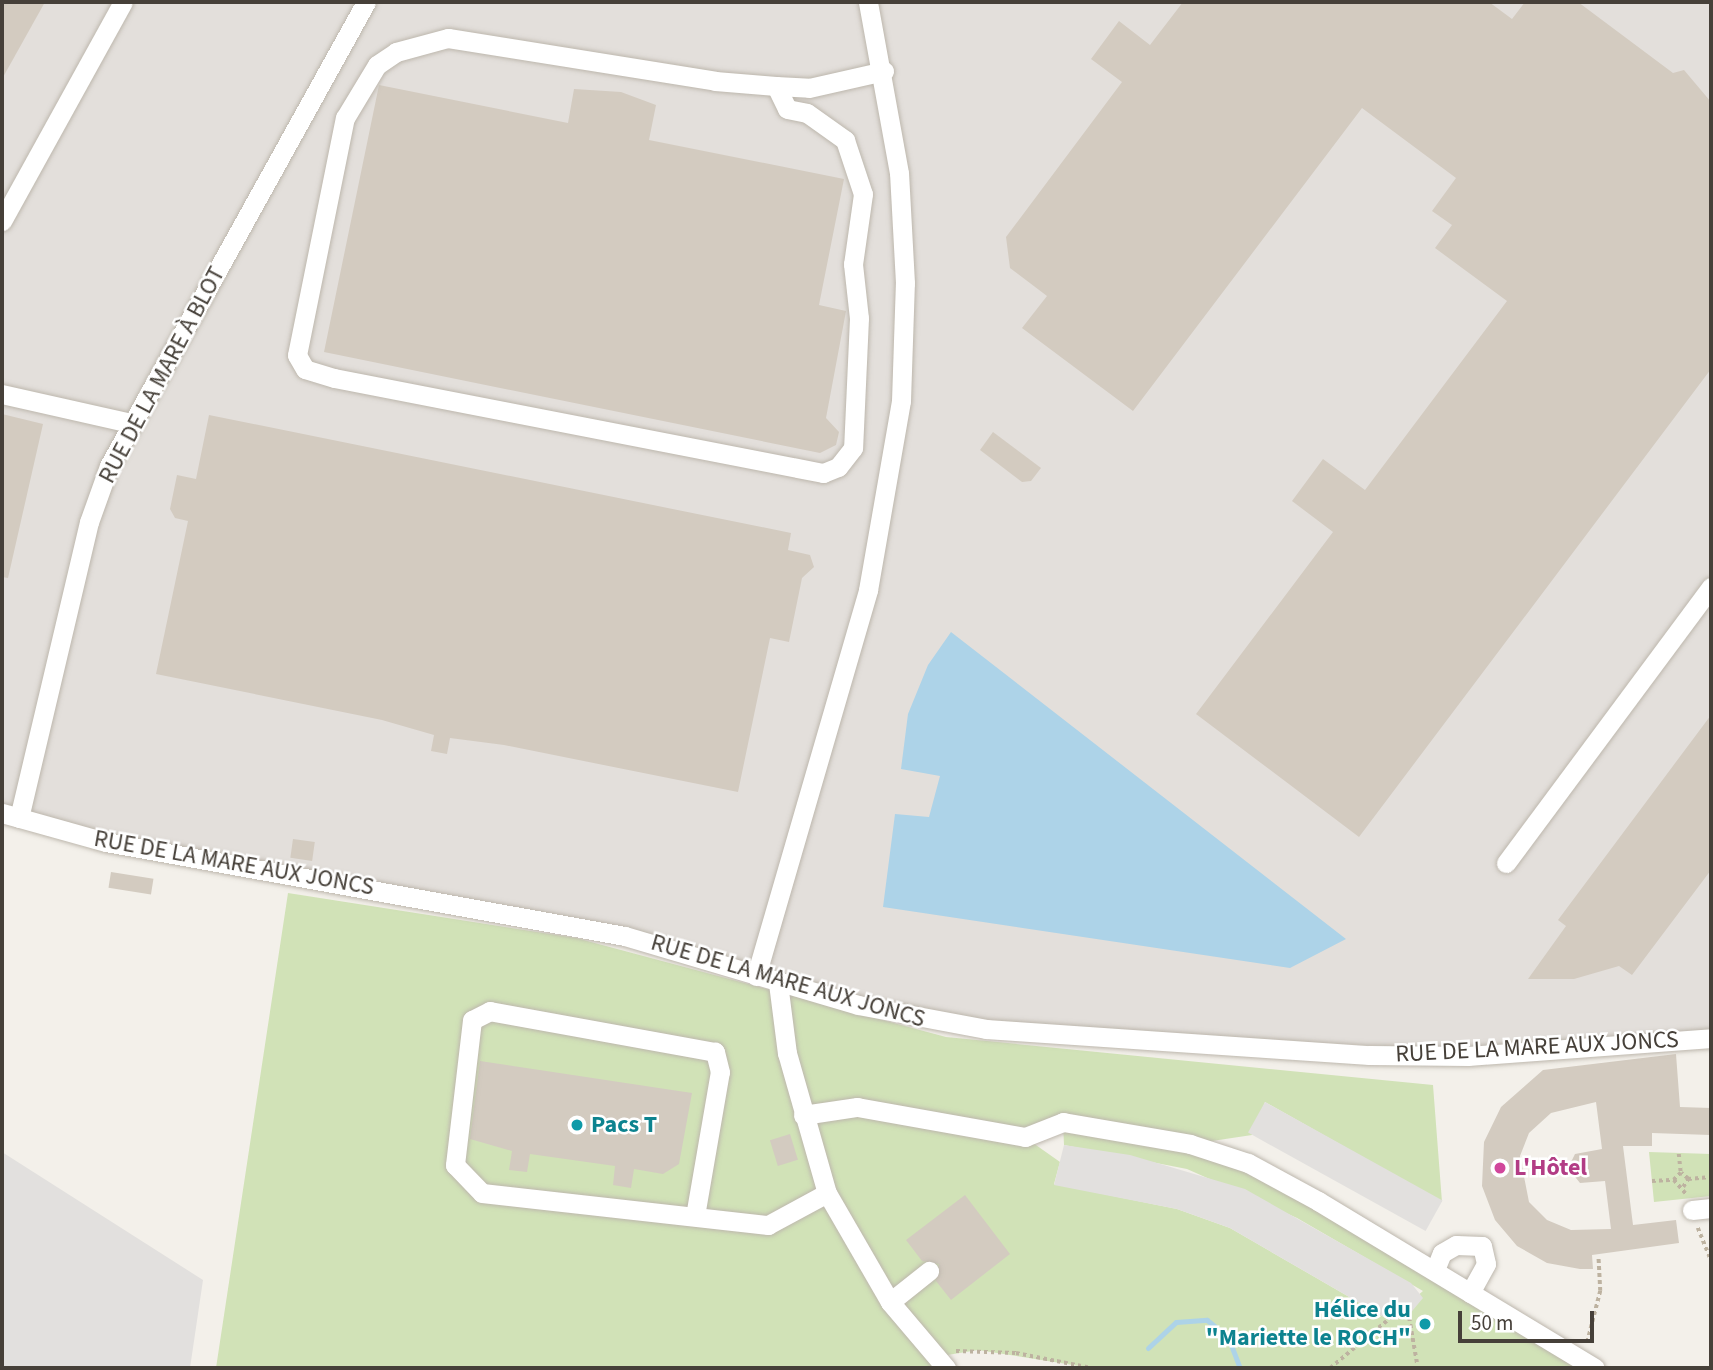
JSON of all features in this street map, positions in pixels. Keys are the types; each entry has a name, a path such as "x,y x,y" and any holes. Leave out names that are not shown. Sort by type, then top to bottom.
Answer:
{"street":[{"path":"2,221 123,2"},
{"name":"RUE DE LA MARE À BLOT","path":"11,816 89,522 131,423 366,2"},
{"path":"756,976 869,590 894,458 905,283 899,173 884,71 868,2"},
{"path":"776,86 787,109 807,113 845,140 863,194 853,264 859,318 853,448 838,467 823,473 334,378 305,369 297,355 345,118 377,65 396,52 447,38 776,86 809,88 884,71"},
{"path":"2,394 131,423"},
{"path":"1506,863 1711,587"},
{"name":"RUE DE LA MARE AUX JONCS","path":"11,816 106,842 544,918 899,1015 986,1029 1369,1055 1468,1056 1711,1038"},
{"path":"778,983 803,1115 827,1193 891,1302 940,1362"},
{"path":"695,1216 720,1072 715,1052 490,1011 472,1020 455,1165 482,1193 768,1225 827,1193"},
{"path":"803,1115 857,1107 1025,1137 1063,1122 1190,1144 1248,1163 1435,1270 1587,1364"},
{"path":"1435,1270 1442,1253 1475,1241 1486,1264 1470,1293"},
{"path":"891,1302 929,1271"}],"path":[{"path":"1679,1154 1681,1173 1688,1179 1711,1177"},
{"path":"1674,1180 1681,1173"},
{"path":"1652,1181 1674,1180 1683,1187 1688,1179"},
{"path":"1708,1254 1711,1261"},
{"path":"1587,1364 1597,1310 1598,1257"},
{"path":"1330,1368 1407,1304 1418,1368"},
{"path":"940,1362 978,1350 1092,1368"}],"shaded area":[{"path":"2,2 1711,2 1711,1038 1528,1052 986,1029 625,936 160,852 2,811"},
{"path":"1265,1102 1443,1200 1426,1231 1248,1133"},
{"path":"1064,1145 1130,1155 1245,1189 1411,1283 1423,1298 1408,1316 1389,1320 1230,1228 1177,1209 1054,1185"},
{"path":"2,1152 203,1280 190,1368 2,1368"}],"green space":[{"path":"288,893 576,938 946,1037 1433,1085 1442,1202 1265,1102 1252,1135 1192,1144 1248,1163 1595,1368 1092,1368 978,1350 935,1357 946,1368 216,1368","holes":["1063,1123 1064,1145 1187,1169 1297,1218 1423,1291 1389,1320 1230,1228 1177,1209 1054,1184 1060,1162 1026,1138"]},
{"path":"1649,1152 1711,1154 1711,1196 1654,1202"}],"water":[{"path":"951,632 1346,939 1290,968 883,907 895,814 929,817 940,776 901,769 908,714 928,665"}],"building":[{"path":"2,2 45,2 2,79"},
{"path":"1183,2 1489,2 1512,19 1525,2 1578,2 1673,73 1684,70 1711,102 1711,369 1359,837 1196,714 1333,532 1292,501 1323,459 1365,490 1507,301 1435,248 1452,225 1432,211 1456,178 1362,108 1133,411 1022,328 1047,296 1010,268 1006,237 1122,82 1091,59 1119,21 1150,45"},
{"path":"379,85 568,123 574,89 621,92 656,105 649,140 844,179 819,305 846,311 826,418 839,432 836,445 820,453 324,352"},
{"path":"2,414 43,424 8,578 2,577"},
{"path":"209,415 791,533 788,550 810,555 814,567 802,578 789,642 770,638 738,792 504,745 450,738 447,754 431,751 434,735 382,720 156,674 188,521 175,518 170,509 177,475 196,479"},
{"path":"993,432 1041,468 1031,481 1022,482 980,450"},
{"path":"1711,715 1711,870 1632,975 1619,966 1574,979 1528,979 1566,926 1558,920"},
{"path":"293,839 315,842 312,861 290,858"},
{"path":"111,872 153,879 151,895 108,888"},
{"path":"1676,1054 1680,1107 1711,1108 1710,1135 1652,1133 1652,1146 1623,1146 1633,1225 1676,1220 1679,1243 1592,1255 1593,1269 1580,1269 1547,1263 1517,1246 1495,1220 1482,1186 1484,1142 1501,1107 1543,1070","holes":["1596,1102 1602,1149 1575,1154 1568,1168 1580,1183 1605,1181 1611,1229 1571,1230 1547,1220 1529,1202 1520,1156 1529,1133 1551,1113"]},
{"name":"Pacs T","path":"480,1061 692,1093 679,1164 663,1174 634,1169 631,1188 613,1185 615,1166 530,1154 527,1172 509,1170 512,1151 470,1139"},
{"path":"790,1134 798,1160 778,1166 770,1140"},
{"path":"965,1195 1010,1254 951,1300 936,1281 939,1264 922,1261 906,1240"}],"waterway":[{"path":"1148,1348 1176,1322 1207,1320 1228,1337 1240,1368"},
{"path":"1425,1368 1510,1368"}],"place":[{"name":"Pacs T","path":"577,1125"},
{"name":"L'Hôtel","path":"1500,1168"},
{"name":"Hélice du \"Mariette le ROCH\"","path":"1425,1324"}]}
